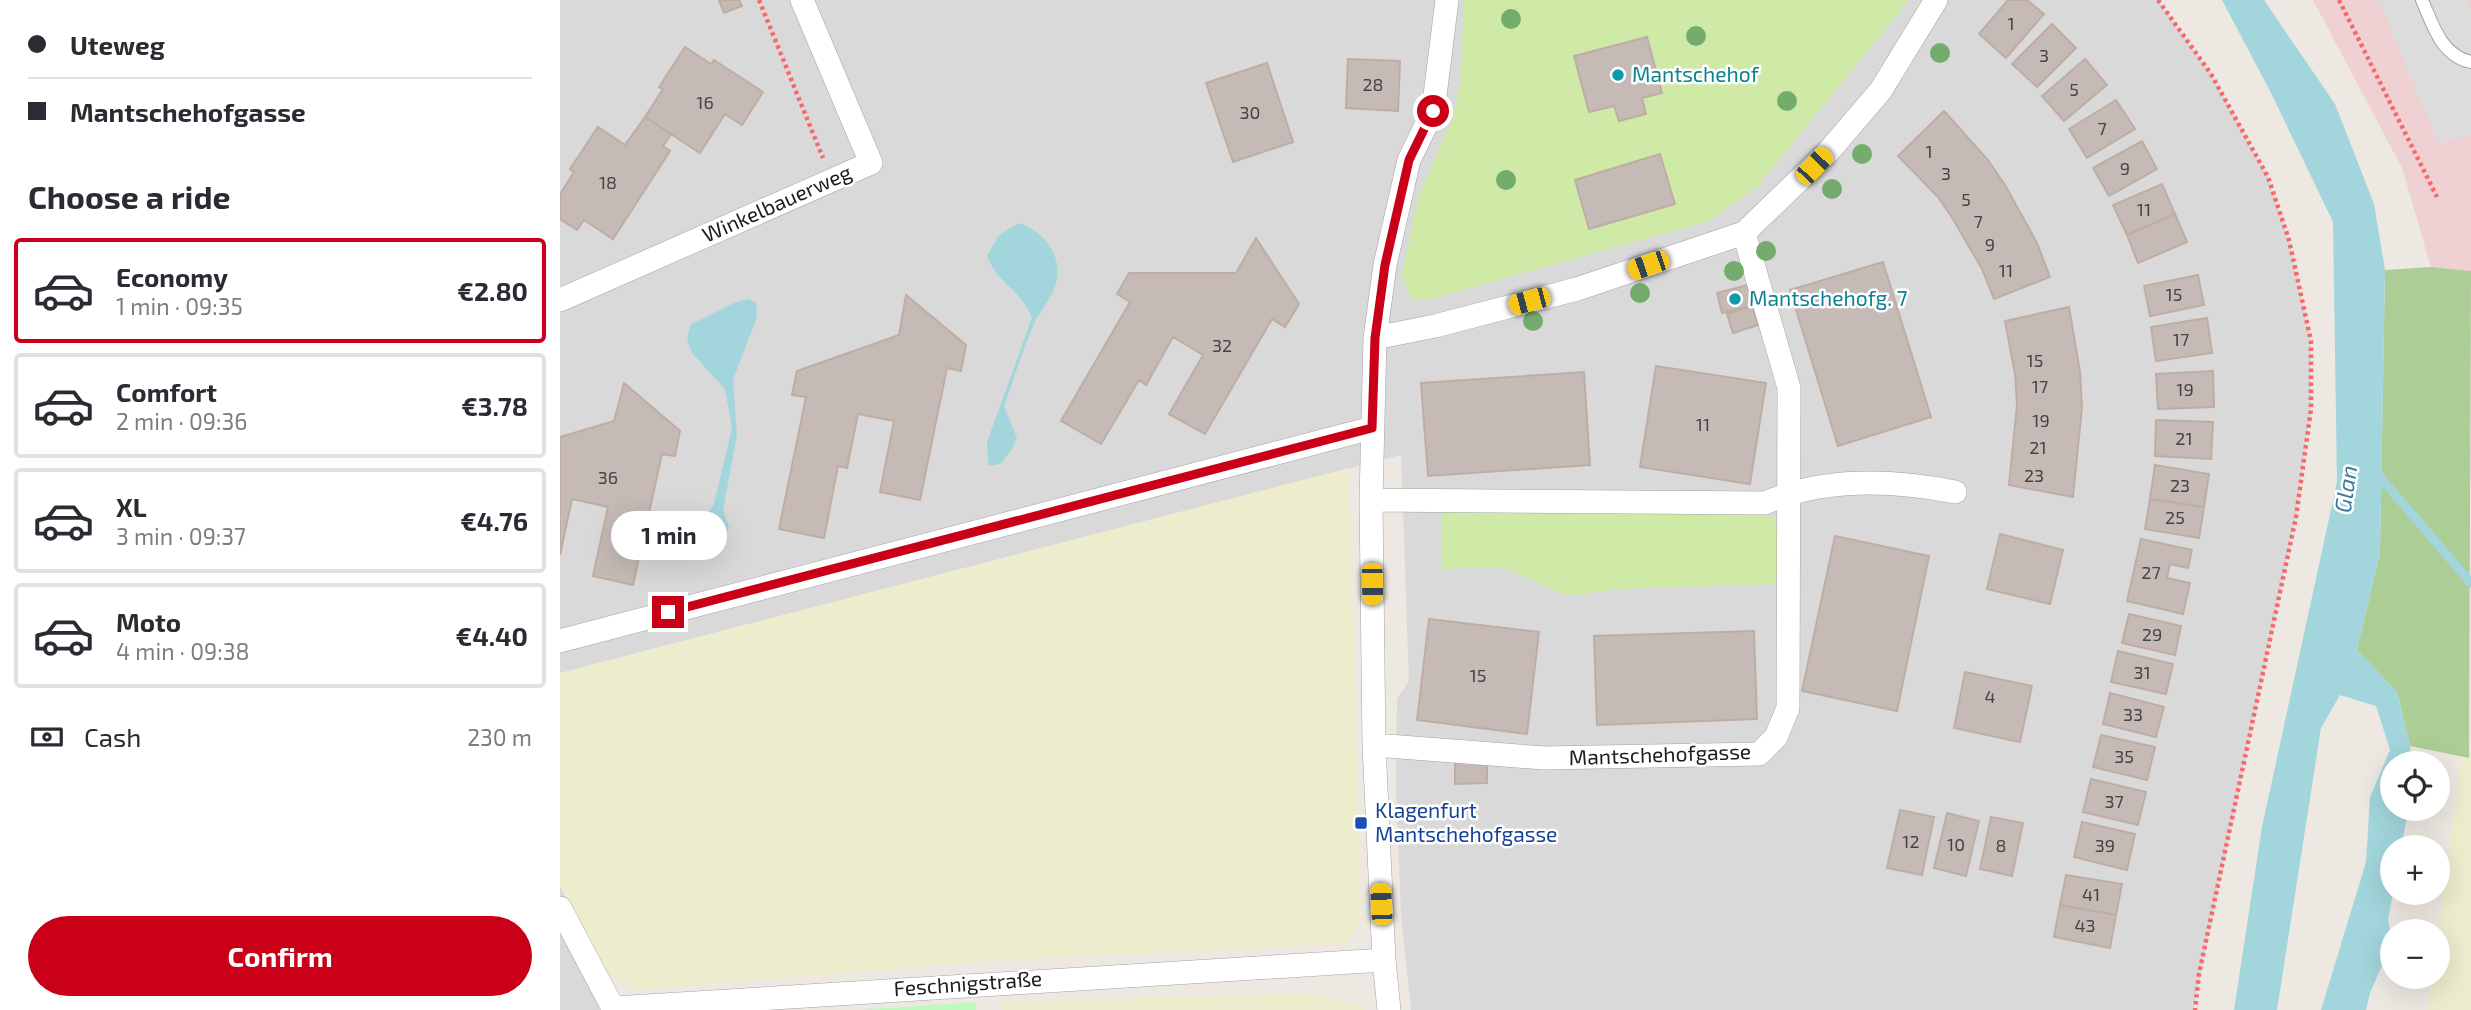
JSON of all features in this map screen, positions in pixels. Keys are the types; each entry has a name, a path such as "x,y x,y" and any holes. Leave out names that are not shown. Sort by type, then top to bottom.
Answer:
{"street":[{"name":"Winkelbauerweg","path":"560,300 871,163 802,0"},
{"path":"1389,1010 1384,960 1374,745 1371,500 1375,338 1385,265 1409,160 1433,111 1447,0"},
{"path":"1375,338 1435,326 1577,289 1744,233 1829,151 1881,90 1936,0"},
{"name":"Mantschehofgasse","path":"1374,745 1544,758 1759,754 1776,737 1788,708 1791,492 1789,388 1744,233"},
{"path":"560,641 1372,428"},
{"path":"1371,500 1765,503 1791,492 1886,481 1955,492"},
{"name":"Feschnigstraße","path":"560,908 614,1009 1384,960"}],"lane":[{"path":"2422,0 2443,43 2455,59 2471,62"}],"path":[{"path":"759,0 833,180"},
{"path":"2158,0 2211,74 2268,177 2289,240 2311,341 2311,410 2296,517 2199,974 2195,1010"},
{"path":"2339,0 2437,197"}],"shaded area":[{"path":"560,0 2158,0 2211,74 2268,177 2289,240 2311,341 2311,409 2296,517 2193,1010 1411,1010 1401,914 1396,789 1397,699 1409,681 1401,455 560,673"},
{"path":"2313,0 2471,0 2471,271 2431,267 2402,168"},
{"path":"2379,0 2467,0 2471,10 2471,136 2438,143"},
{"path":"560,886 604,971 602,1010 560,1010"}],"green space":[{"path":"1464,0 1909,0 1758,186 1709,221 1427,300 1412,299 1402,276 1419,194 1452,120 1460,84"},
{"path":"2431,267 2471,271 2469,758 2450,754 2450,751 2410,746 2397,692 2357,650 2380,552 2385,270"},
{"path":"1349,468 1361,923 1346,944 1001,960 636,990 604,971 560,886 560,673"},
{"path":"1441,511 1742,512 1773,517 1782,534 1781,584 1618,589 1568,596 1502,567 1442,569"},
{"path":"2471,756 2471,1010 2428,1010 2431,989 2450,989 2450,919 2440,919 2442,905 2450,905 2450,843 2461,758"},
{"path":"1313,993 1364,1007 1365,1010 1002,1010 1004,1002"},
{"path":"976,1002 976,1010 859,1010"}],"water":[{"name":"Glan","path":"2222,0 2264,0 2335,104 2374,204 2385,270 2380,552 2357,650 2397,692 2410,751 2390,751 2376,706 2340,695 2321,728 2277,1010 2234,1010 2262,827 2337,482 2333,222 2271,93"},
{"path":"1019,223 1037,232 1050,247 1055,255 1057,275 1053,291 1036,319 1004,406 1017,438 1000,464 988,466 987,442 1032,318 1022,300 997,274 987,256 999,235"},
{"path":"749,299 756,303 757,317 733,380 737,435 723,510 729,527 724,541 713,544 704,539 703,520 714,504 732,428 725,389 692,353 687,340 690,325 736,302"},
{"path":"2380,774 2380,821 2406,821 2404,835 2380,835 2380,905 2391,905 2388,919 2380,919 2380,970 2366,1010 2321,1010 2366,862 2370,797"}],"building":[{"path":"719,0 739,0 742,6 724,13"},
{"path":"2008,0 2027,0 2044,14 2006,58 1979,34"},
{"path":"2052,24 2076,48 2037,87 2012,64"},
{"name":"Mantschehof","path":"1647,37 1662,93 1642,98 1646,114 1619,121 1614,106 1589,112 1574,56"},
{"path":"685,47 711,64 714,60 763,92 742,125 725,114 700,153 645,117 663,89 659,87"},
{"path":"1348,59 1400,61 1398,111 1346,108"},
{"path":"2085,59 2107,85 2064,121 2042,96"},
{"path":"1267,63 1293,142 1233,162 1206,83"},
{"path":"2116,100 2135,129 2087,158 2069,129"},
{"path":"1944,111 1988,160 2005,185 2037,243 2050,277 1994,299 1982,269 1953,219 1938,197 1898,156"},
{"path":"645,117 671,134 663,146 670,151 613,239 584,220 577,230 560,219 560,194 574,172 570,169 598,127 625,145"},
{"path":"2142,141 2157,169 2109,196 2093,168"},
{"path":"1660,154 1675,204 1589,229 1575,180"},
{"path":"2162,184 2175,214 2127,235 2113,205"},
{"path":"2175,214 2187,242 2138,263 2127,235"},
{"path":"1256,238 1299,304 1285,327 1272,319 1205,434 1169,414 1203,355 1173,337 1146,385 1139,380 1101,444 1061,421 1130,302 1117,294 1129,273 1236,273"},
{"path":"1883,262 1931,417 1838,446 1790,290"},
{"path":"2198,275 2204,305 2150,316 2144,286"},
{"name":"Mantschehofg. 7","path":"1748,285 1754,305 1722,313 1717,293"},
{"path":"906,295 966,345 961,371 947,368 920,500 880,492 894,421 858,414 847,468 838,466 824,538 779,529 806,397 792,395 797,371 899,335"},
{"path":"1752,306 1758,325 1733,333 1727,314"},
{"path":"2069,307 2080,372 2082,407 2073,497 2009,485 2017,405 2015,374 2005,321"},
{"path":"2207,318 2212,353 2156,361 2151,327"},
{"path":"1656,366 1766,383 1750,484 1640,467"},
{"path":"2213,371 2214,407 2158,409 2156,374"},
{"path":"1584,372 1590,465 1428,476 1421,383"},
{"path":"624,383 680,431 675,456 662,454 633,585 593,576 608,507 572,499 560,555 560,437 614,421"},
{"path":"2156,420 2213,422 2211,459 2155,456"},
{"path":"2155,465 2209,474 2204,507 2150,499"},
{"path":"2150,499 2204,507 2199,538 2145,529"},
{"path":"2000,534 2063,550 2050,604 1987,589"},
{"path":"1835,536 1929,556 1897,711 1802,691"},
{"path":"2141,539 2192,550 2188,568 2170,564 2167,578 2190,583 2183,614 2127,601"},
{"path":"2129,614 2181,626 2175,655 2122,643"},
{"path":"1429,619 1539,632 1527,734 1417,720"},
{"path":"1754,631 1757,719 1597,725 1594,636"},
{"path":"2118,651 2173,664 2166,694 2111,682"},
{"path":"1965,672 2032,686 2020,742 1954,728"},
{"path":"2110,693 2164,707 2156,737 2103,724"},
{"path":"2101,735 2155,747 2147,780 2093,767"},
{"path":"1487,759 1487,783 1455,784 1455,760"},
{"path":"2091,779 2146,792 2138,825 2083,812"},
{"path":"1900,810 1934,817 1922,875 1887,868"},
{"path":"1947,813 1979,821 1966,876 1934,868"},
{"path":"1991,817 2023,823 2012,876 1980,869"},
{"path":"2082,822 2135,834 2127,870 2074,857"},
{"path":"2066,875 2122,884 2116,915 2060,905"},
{"path":"2060,905 2116,915 2110,948 2054,937"}],"waterway":[{"name":"Glan","path":"2374,470 2471,583"}],"place":[{"name":"Mantschehof","path":"1618,75"},
{"name":"Mantschehofg. 7","path":"1735,299"},
{"name":"Klagenfurt Mantschehofgasse","path":"1361,823"}],"route":[{"path":"668,612 1372,428 1375,338 1385,265 1409,160 1433,111"}]}
